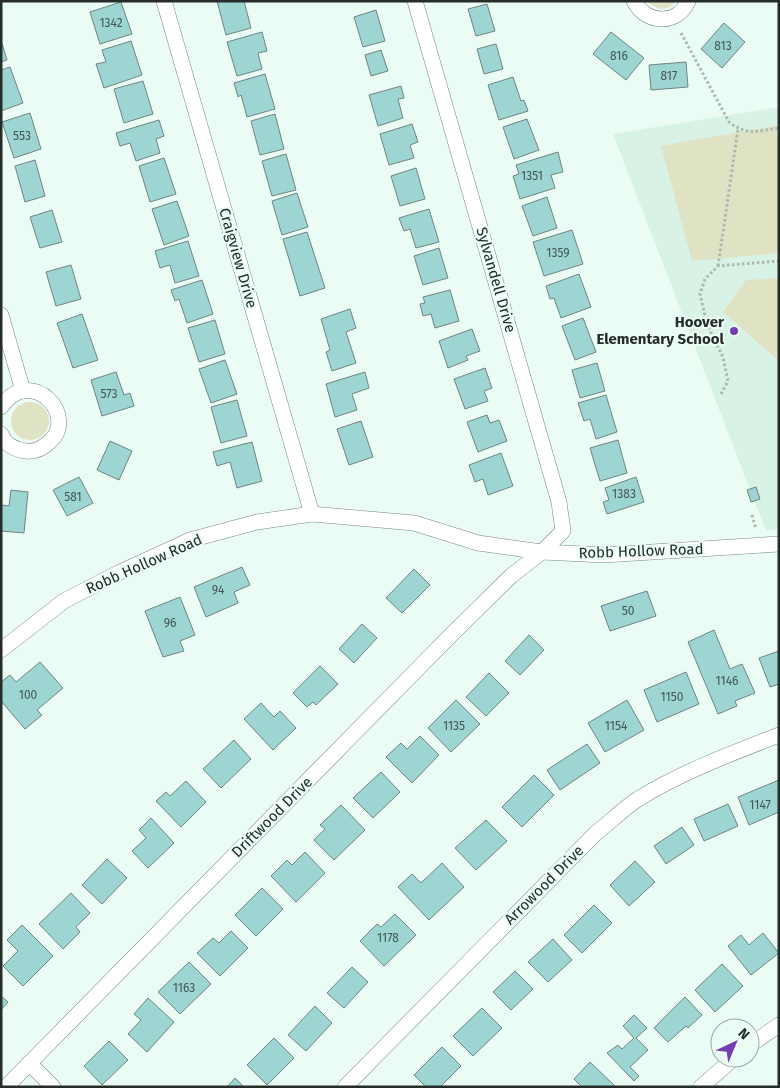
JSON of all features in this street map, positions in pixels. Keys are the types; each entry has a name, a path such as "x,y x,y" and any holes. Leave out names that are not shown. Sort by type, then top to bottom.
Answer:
{"street":[{"name":"Craigview Drive","path":"164,1 312,514"},
{"name":"Sylvandell Drive","path":"415,1 559,502 563,531 542,552"},
{"path":"634,1 644,14 653,19 663,20 672,18 680,13 688,1"},
{"path":"1,315 23,390"},
{"path":"1,407 7,398 23,390 37,391 50,400 58,413 58,428 52,440 41,449 28,452 14,448 3,439 1,434"},
{"name":"Robb Hollow Road","path":"1,650 64,601 118,573 190,540 257,522 312,514 414,524 478,543 542,552 604,555 779,544"},
{"name":"Driftwood Drive","path":"6,1087 458,628 511,576 542,552"},
{"name":"Arrowood Drive","path":"345,1087 596,833 636,801 670,780 716,759 779,735"},
{"path":"760,1038 779,1025"},
{"path":"29,1063 53,1087"},
{"path":"701,1087 723,1068"}],"path":[{"path":"681,33 729,122 738,129 752,132 779,128"},
{"path":"721,394 728,381 722,357 707,324 700,294 705,279 718,266 738,129"},
{"path":"718,266 779,261"},
{"path":"752,515 756,529"}],"shaded area":[{"path":"647,1 676,1 669,7 658,8"},
{"name":"Hoover Elementary School","path":"779,107 779,529 766,531 613,134"},
{"path":"779,125 779,253 692,261 661,146"},
{"path":"779,278 779,361 723,312 746,280"},
{"path":"30,402 43,408 49,421 43,434 30,440 17,434 11,421 17,408"}],"building":[{"path":"217,1 244,1 251,28 226,35"},
{"path":"121,2 132,34 100,44 90,12"},
{"path":"487,4 495,31 476,36 468,9"},
{"path":"376,10 385,41 363,47 354,17"},
{"path":"724,23 745,42 722,68 701,49"},
{"path":"262,32 267,51 258,53 262,69 237,76 227,42"},
{"path":"611,32 644,58 626,80 593,54"},
{"path":"1,40 7,60 1,62"},
{"path":"131,41 142,75 104,88 96,64 106,62 102,50"},
{"path":"496,44 503,69 484,74 477,49"},
{"path":"381,50 388,71 371,76 365,55"},
{"path":"686,62 688,87 651,90 649,65"},
{"path":"10,67 23,103 1,111 1,70"},
{"path":"265,74 275,109 247,117 241,95 238,97 234,83"},
{"path":"513,77 521,101 524,100 528,111 499,120 488,85"},
{"path":"143,81 153,114 124,123 114,89"},
{"path":"401,86 404,98 398,99 403,118 378,126 369,95"},
{"path":"30,113 41,149 14,158 2,122"},
{"path":"275,114 284,149 260,155 251,121"},
{"path":"527,119 539,150 514,159 503,127"},
{"path":"159,120 164,136 156,139 160,153 136,161 130,143 120,146 116,133"},
{"path":"412,124 418,142 410,145 414,158 389,165 380,134"},
{"path":"558,152 563,172 551,175 555,188 520,199 513,176 519,174 516,165"},
{"path":"286,154 296,190 272,196 262,161"},
{"path":"164,158 176,194 150,202 139,166"},
{"path":"35,160 45,196 25,202 15,166"},
{"path":"416,168 425,199 400,206 391,176"},
{"path":"297,193 308,227 282,235 272,201"},
{"path":"547,197 557,228 533,236 522,206"},
{"path":"177,201 189,236 164,245 152,209"},
{"path":"429,209 439,242 416,248 410,229 404,231 399,218"},
{"path":"52,210 62,242 40,248 30,217"},
{"path":"572,230 583,264 544,276 533,242"},
{"path":"307,232 325,288 300,296 283,239"},
{"path":"188,241 199,276 175,283 170,265 160,268 155,251"},
{"path":"439,248 448,278 423,285 414,256"},
{"path":"71,265 81,299 56,306 46,272"},
{"path":"579,274 591,307 561,318 554,298 550,299 546,286"},
{"path":"202,280 213,314 187,323 179,299 175,301 171,290"},
{"path":"450,290 459,321 435,328 431,314 423,316 420,304 425,303 423,297"},
{"path":"350,309 356,328 346,332 356,363 332,371 326,352 330,350 321,319"},
{"path":"82,314 98,360 73,368 57,323"},
{"path":"583,318 596,352 575,360 562,326"},
{"path":"215,320 225,354 199,362 188,328"},
{"path":"472,329 480,351 466,356 468,360 448,368 439,341"},
{"path":"225,360 237,394 211,403 199,369"},
{"path":"597,363 605,391 580,398 572,370"},
{"path":"485,368 492,388 484,391 488,401 465,409 454,379"},
{"path":"116,372 124,395 130,393 134,406 102,416 91,380"},
{"path":"365,372 369,388 352,394 357,410 335,417 326,384"},
{"path":"606,395 617,432 596,439 590,419 584,421 578,403"},
{"path":"237,400 247,436 221,443 211,407"},
{"path":"487,415 490,423 499,420 507,441 478,452 467,422"},
{"path":"361,421 373,457 349,465 337,429"},
{"path":"618,440 627,473 600,481 590,448"},
{"path":"110,441 132,451 119,480 97,470"},
{"path":"252,442 262,481 237,488 230,462 217,466 213,452"},
{"path":"501,453 513,486 488,495 483,479 475,482 469,465"},
{"path":"79,477 93,503 67,516 53,490"},
{"path":"636,477 644,502 607,514 603,502 609,500 605,488"},
{"path":"756,487 760,499 751,502 747,490"},
{"path":"11,490 28,492 24,533 1,531 1,505 9,506"},
{"path":"242,567 250,585 234,592 238,603 206,617 194,587"},
{"path":"414,569 430,585 402,613 386,598"},
{"path":"647,591 656,616 610,631 601,606"},
{"path":"180,597 195,635 180,641 184,651 163,657 145,611"},
{"path":"362,624 377,638 354,663 339,649"},
{"path":"714,630 730,669 742,664 755,693 735,701 737,706 718,714 688,642"},
{"path":"529,635 544,650 520,675 505,661"},
{"path":"779,651 779,684 770,687 759,658"},
{"path":"40,662 63,688 37,710 42,715 25,729 1,701 1,682 10,675 16,682"},
{"path":"320,666 338,684 316,705 313,702 307,707 293,693"},
{"path":"686,672 699,704 657,722 644,690"},
{"path":"489,673 509,693 486,716 466,697"},
{"path":"456,700 480,724 451,752 428,728"},
{"path":"627,700 644,730 605,752 588,723"},
{"path":"261,703 274,717 280,711 296,728 273,750 244,719"},
{"path":"420,736 439,755 412,783 386,757 401,743 407,749"},
{"path":"234,740 251,759 221,788 203,769"},
{"path":"587,744 600,763 560,790 547,770"},
{"path":"381,772 400,792 373,818 353,798"},
{"path":"534,775 554,795 522,827 502,807"},
{"path":"779,780 779,812 749,825 738,797"},
{"path":"186,781 206,802 181,827 156,801 166,792 170,796"},
{"path":"728,804 738,826 704,841 694,819"},
{"path":"341,805 365,830 334,860 314,840 325,829 320,825"},
{"path":"151,818 174,843 148,868 132,851 146,838 139,830"},
{"path":"486,820 507,841 476,870 455,848"},
{"path":"682,827 694,845 666,864 654,846"},
{"path":"305,852 325,873 296,902 271,876 287,860 292,865"},
{"path":"107,859 127,878 102,904 82,885"},
{"path":"635,861 655,882 629,906 610,885"},
{"path":"442,863 464,887 429,920 398,887 412,874 421,883"},
{"path":"262,888 283,909 256,936 235,915"},
{"path":"71,893 90,913 76,927 80,932 63,949 39,924"},
{"path":"594,905 612,923 582,953 564,935"},
{"path":"395,914 416,935 384,966 360,941 377,924 381,927"},
{"path":"22,925 53,956 23,986 3,966 18,951 7,940"},
{"path":"231,931 248,948 220,976 197,953 213,938 219,943"},
{"path":"763,933 779,953 751,975 728,946 741,935 749,945"},
{"path":"553,939 572,960 548,982 528,962"},
{"path":"189,962 211,984 180,1014 158,992"},
{"path":"722,964 743,986 715,1012 695,990"},
{"path":"352,967 368,982 344,1008 327,993"},
{"path":"515,971 533,989 511,1010 493,992"},
{"path":"1,996 8,1002 1,1010"},
{"path":"685,997 702,1015 668,1042 654,1028"},
{"path":"148,998 174,1022 147,1052 128,1034 141,1020 134,1014"},
{"path":"315,1006 332,1023 306,1051 288,1035"},
{"path":"482,1008 502,1028 473,1056 453,1036"},
{"path":"634,1015 647,1028 636,1038 648,1050 630,1067 639,1076 634,1081 607,1053 618,1045 622,1049 634,1038 623,1026"},
{"path":"274,1038 294,1058 267,1085 247,1065"},
{"path":"109,1041 128,1060 102,1085 84,1066"},
{"path":"442,1047 461,1066 440,1087 426,1087 414,1075"},
{"path":"590,1062 616,1087 582,1087 574,1079"},
{"path":"235,1078 244,1087 227,1087"}],"place":[{"name":"Hoover Elementary School","path":"734,331"}]}
